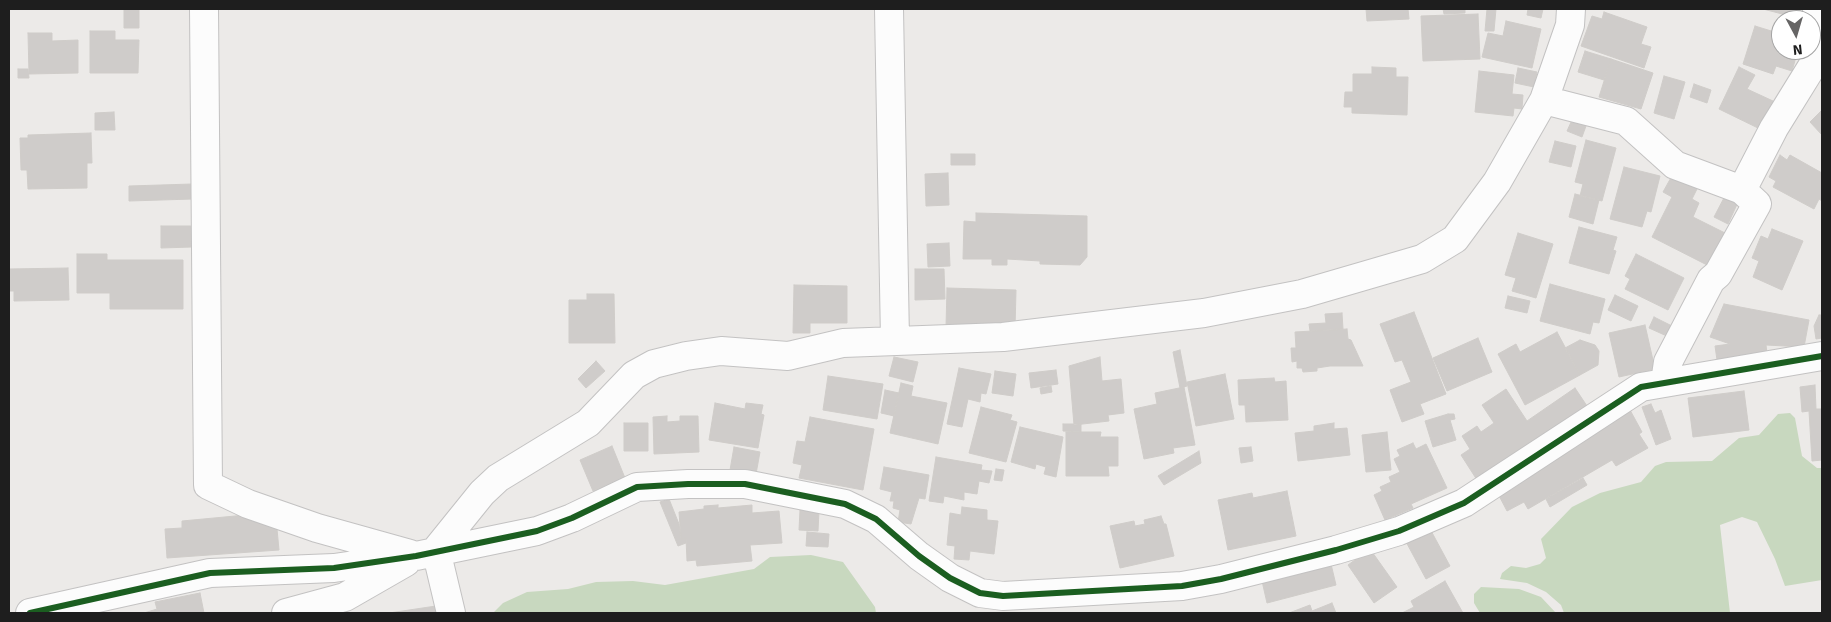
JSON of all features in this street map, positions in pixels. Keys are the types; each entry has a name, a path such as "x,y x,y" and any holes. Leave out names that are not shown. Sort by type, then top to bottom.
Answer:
{"street":[{"path":"204,9 208,485 248,504 317,528 426,553"},
{"path":"889,9 895,340"},
{"path":"286,613 345,597 426,553 498,478 588,423 634,375 654,364 686,356 721,351 788,356 843,343 1003,338 1204,313 1302,294 1422,259 1455,239 1497,182 1544,100 1570,25 1572,9"},
{"path":"1742,190 1774,128 1821,52 1817,9"},
{"path":"1544,100 1626,121 1674,165 1742,190 1757,204 1718,274 1711,280 1672,354 1668,362 1665,382"},
{"path":"30,613 210,573 334,568 426,553 537,531 572,518 638,488 688,484 745,484 845,504 876,519 919,556 942,572 980,592 1003,596 1182,586 1221,579 1336,550 1407,527 1464,503 1641,387 1822,356"},
{"path":"426,553 451,613"}],"green space":[{"path":"1790,413 1795,418 1802,456 1817,468 1822,468 1822,580 1785,586 1775,559 1757,522 1742,517 1720,525 1730,613 1564,613 1561,605 1546,592 1527,583 1500,579 1502,573 1511,566 1526,568 1540,564 1546,558 1541,539 1572,507 1600,493 1641,482 1655,466 1666,462 1712,461 1739,438 1759,435 1778,414"},
{"path":"811,555 843,562 875,607 876,613 493,613 503,603 527,592 568,589 596,582 633,581 665,585 754,569 770,557"},
{"path":"1481,587 1519,589 1541,597 1556,613 1480,613 1474,603 1474,594"}],"building":[{"path":"124,9 139,9 139,28 124,28"},
{"path":"1366,9 1408,9 1409,19 1367,21"},
{"path":"1443,9 1465,9 1465,13 1444,14"},
{"path":"1487,9 1496,9 1494,31 1485,31"},
{"path":"1528,9 1543,9 1541,18 1527,15"},
{"path":"1763,9 1788,9 1771,10"},
{"path":"1604,12 1647,27 1641,44 1651,47 1644,68 1581,46 1592,16 1602,19"},
{"path":"1478,14 1480,59 1423,61 1421,16"},
{"path":"1506,21 1541,29 1532,68 1482,57 1488,33 1503,36"},
{"path":"1755,26 1771,31 1771,60 1795,60 1792,71 1776,66 1773,74 1743,64"},
{"path":"90,31 115,31 115,40 139,40 138,73 90,73"},
{"path":"28,33 52,33 52,41 78,40 78,73 29,74"},
{"path":"1585,51 1611,59 1604,80 1578,72"},
{"path":"1611,59 1653,73 1641,109 1599,97"},
{"path":"1372,67 1396,68 1396,77 1408,77 1407,115 1352,113 1352,107 1344,107 1345,92 1353,92 1353,74 1372,74"},
{"path":"1739,67 1755,75 1747,89 1773,101 1760,129 1719,109"},
{"path":"1518,68 1537,72 1534,87 1515,83"},
{"path":"18,69 28,69 29,78 18,78"},
{"path":"1479,71 1514,75 1512,94 1523,95 1522,109 1514,108 1513,116 1475,112"},
{"path":"1664,76 1685,82 1674,119 1654,113"},
{"path":"1694,84 1711,90 1707,103 1690,97"},
{"path":"1822,110 1822,135 1810,122"},
{"path":"114,112 115,130 95,130 95,113"},
{"path":"1572,120 1586,126 1582,137 1567,131"},
{"path":"91,133 92,163 87,163 87,188 28,189 27,170 21,170 20,138 28,138 28,135"},
{"path":"1586,140 1616,148 1602,201 1580,196 1583,184 1575,182"},
{"path":"1555,141 1576,146 1571,167 1549,162"},
{"path":"951,154 975,154 975,165 951,165"},
{"path":"1780,155 1787,160 1790,155 1822,173 1822,201 1819,199 1814,209 1773,187 1776,181 1769,177"},
{"path":"1624,167 1660,176 1651,212 1647,211 1642,227 1610,219"},
{"path":"948,173 949,205 926,206 925,174"},
{"path":"1673,174 1698,187 1692,199 1699,203 1693,217 1727,234 1711,267 1652,237 1672,197 1663,192"},
{"path":"192,184 193,199 129,201 129,186"},
{"path":"1575,194 1599,200 1593,224 1569,217"},
{"path":"1726,194 1739,200 1728,224 1714,217"},
{"path":"976,213 1087,216 1087,257 1080,265 1040,264 1040,261 1007,259 1007,265 992,265 992,259 963,259 964,221 976,222"},
{"path":"161,226 192,226 192,247 161,248"},
{"path":"1579,227 1617,237 1613,250 1616,251 1609,274 1569,263"},
{"path":"1772,229 1803,241 1782,290 1753,277 1759,261 1752,258 1761,236 1768,239"},
{"path":"1518,233 1553,244 1536,298 1512,291 1516,278 1505,275"},
{"path":"949,243 950,266 928,267 927,244"},
{"path":"77,254 107,254 107,260 183,260 183,309 110,309 110,293 77,293"},
{"path":"1636,254 1684,278 1668,310 1625,289 1630,279 1625,276"},
{"path":"68,268 69,300 14,301 14,291 9,291 9,269"},
{"path":"915,269 944,269 945,299 915,300"},
{"path":"1550,284 1605,299 1599,323 1593,322 1590,334 1540,321"},
{"path":"794,285 847,286 847,323 810,323 810,333 793,333"},
{"path":"947,288 1016,290 1015,329 946,327"},
{"path":"587,294 614,294 615,343 569,343 569,300 587,300"},
{"path":"1615,295 1638,306 1631,321 1608,310"},
{"path":"1508,296 1530,301 1527,313 1505,308"},
{"path":"1724,304 1809,320 1804,347 1766,345 1767,353 1717,360 1715,346 1730,344 1710,337"},
{"path":"1414,312 1446,394 1420,404 1424,414 1402,422 1390,390 1411,382 1402,360 1395,362 1380,324"},
{"path":"1342,313 1343,329 1310,331 1309,324 1326,323 1325,314"},
{"path":"1819,315 1822,315 1822,338 1816,339 1814,326"},
{"path":"1654,317 1674,327 1669,337 1649,328"},
{"path":"1645,325 1655,369 1619,377 1609,333"},
{"path":"1347,329 1348,339 1351,340 1363,366 1330,366 1317,368 1317,371 1303,372 1302,368 1297,368 1297,361 1292,362 1291,348 1296,348 1295,332"},
{"path":"1557,332 1580,375 1525,405 1498,354 1516,344 1520,352"},
{"path":"1478,338 1492,372 1447,391 1433,358"},
{"path":"1580,340 1595,345 1599,351 1598,365 1580,375 1565,348"},
{"path":"1180,350 1187,386 1180,388 1173,352"},
{"path":"894,357 918,362 913,382 889,376"},
{"path":"1100,357 1102,381 1121,379 1124,413 1108,415 1109,421 1074,425 1069,366"},
{"path":"596,361 605,371 586,388 578,379"},
{"path":"959,368 991,374 986,394 981,393 980,402 968,399 962,427 947,424"},
{"path":"1056,370 1058,384 1031,388 1029,373"},
{"path":"995,371 1016,374 1013,396 992,393"},
{"path":"1225,374 1234,419 1196,426 1187,382"},
{"path":"828,376 883,384 877,419 823,410"},
{"path":"1274,378 1275,382 1286,381 1288,420 1246,422 1245,405 1239,405 1238,380"},
{"path":"901,383 913,386 911,396 947,403 938,444 890,433"},
{"path":"1815,385 1816,409 1822,409 1822,460 1812,461 1809,411 1802,412 1800,387"},
{"path":"1051,386 1052,392 1041,394 1040,388"},
{"path":"1184,387 1195,445 1173,448 1174,453 1144,459 1134,409 1157,404 1155,393"},
{"path":"1575,388 1587,406 1477,480 1461,455 1470,449 1462,436 1477,426 1481,432 1494,423 1482,405 1506,389 1527,421"},
{"path":"885,390 899,393 894,416 881,413"},
{"path":"1744,391 1749,430 1693,437 1688,398"},
{"path":"715,403 745,409 746,403 763,405 761,414 764,415 758,448 709,440"},
{"path":"1651,404 1655,413 1661,410 1671,439 1656,445 1642,407"},
{"path":"981,407 1012,415 1010,420 1017,422 1006,462 969,453"},
{"path":"1630,410 1642,432 1639,434 1648,448 1616,466 1612,460 1528,509 1524,502 1507,511 1496,490"},
{"path":"1454,414 1455,419 1450,420 1456,440 1433,447 1425,421"},
{"path":"667,416 667,422 680,421 680,416 698,416 699,452 654,454 653,417"},
{"path":"810,417 874,429 863,490 799,478 802,465 793,463 797,441 805,442"},
{"path":"624,423 648,423 648,451 624,451"},
{"path":"1334,423 1334,429 1347,428 1350,455 1298,461 1295,433 1314,431 1314,426"},
{"path":"1063,424 1081,424 1081,432 1063,431"},
{"path":"1020,427 1063,437 1056,477 1044,474 1046,467 1036,464 1035,469 1011,462"},
{"path":"1066,432 1101,432 1100,437 1118,437 1118,466 1108,466 1109,476 1066,476"},
{"path":"1387,432 1391,470 1366,472 1362,435"},
{"path":"1413,443 1416,449 1426,444 1447,488 1411,504 1413,508 1385,520 1374,495 1382,491 1380,487 1391,482 1389,477 1400,472 1394,459 1400,456 1397,450"},
{"path":"612,446 625,478 593,491 580,460"},
{"path":"734,447 760,452 756,474 730,470"},
{"path":"1251,447 1253,461 1241,463 1239,448"},
{"path":"1199,451 1201,463 1164,485 1158,476"},
{"path":"936,457 982,465 981,470 992,471 989,483 979,481 977,494 964,492 964,500 944,496 943,503 929,501"},
{"path":"884,467 929,475 925,499 919,498 911,524 898,522 900,510 893,508 894,501 890,501 892,492 880,489"},
{"path":"996,469 1004,470 1002,481 994,480"},
{"path":"1583,478 1587,485 1550,507 1546,499"},
{"path":"1287,491 1296,536 1228,550 1218,500 1252,493 1253,498"},
{"path":"669,499 679,524 681,539 686,538 686,543 678,546 660,502"},
{"path":"718,505 718,508 752,505 752,513 779,511 782,543 750,545 752,561 697,566 696,560 687,561 686,538 681,539 679,512"},
{"path":"962,507 987,510 987,520 998,521 994,554 970,551 969,560 954,559 955,546 947,545 950,513 961,515"},
{"path":"800,510 819,511 818,531 799,530"},
{"path":"246,515 277,529 279,550 167,558 165,529 182,528 182,521"},
{"path":"1161,516 1164,524 1166,524 1174,556 1120,568 1110,526 1134,521 1135,526 1145,524 1144,520"},
{"path":"1429,527 1450,566 1426,579 1405,540"},
{"path":"807,532 829,534 828,547 806,546"},
{"path":"1370,549 1397,587 1374,603 1348,565"},
{"path":"1331,564 1336,585 1267,603 1262,581"},
{"path":"1445,581 1463,613 1402,613 1414,607 1411,601"},
{"path":"200,593 204,613 144,613 157,609 155,602"},
{"path":"1332,603 1336,613 1289,613 1310,605 1312,611"},
{"path":"436,606 437,613 389,613"}],"cycle path":[{"path":"30,613 210,573 334,568 416,556 537,531 572,518 637,487 688,484 745,484 845,504 876,519 919,556 950,578 980,593 1003,596 1182,586 1221,579 1336,550 1399,531 1464,503 1641,387 1822,356"}]}
